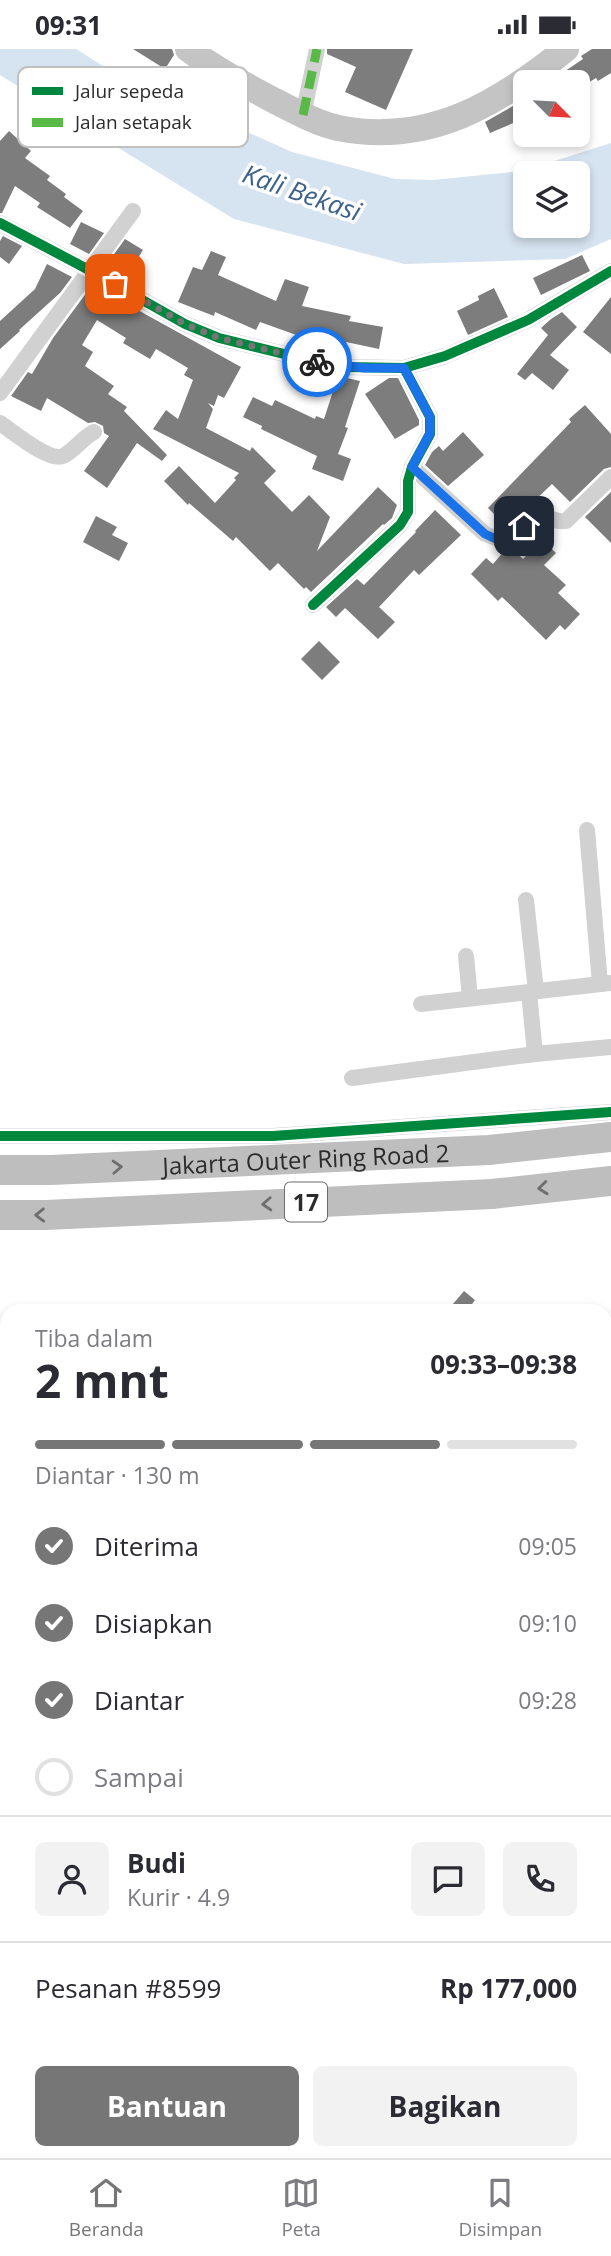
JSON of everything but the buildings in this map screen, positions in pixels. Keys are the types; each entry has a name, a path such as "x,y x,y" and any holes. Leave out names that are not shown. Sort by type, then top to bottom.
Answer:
{"highway":[{"name":"Jakarta Outer Ring Road 2","path":"0,1170 489,1150 611,1137"},
{"name":"Jakarta Outer Ring Road 2","path":"0,1215 492,1193 611,1181"}],"main road":[{"path":"188,49 216,67"},
{"path":"248,87 303,115 337,128 405,131 430,127 476,110 566,49"}],"street":[{"path":"303,115 317,49"},
{"path":"0,393 133,211"},
{"path":"0,223 185,324 219,338 321,363 370,368 404,368 445,356 528,320 611,271"},
{"path":"313,605 400,525 408,512 408,481 412,467 430,433 430,417 404,368"},
{"path":"0,423 25,441 55,457 64,456 93,432"},
{"path":"412,467 485,534 500,541 507,541 536,518 543,516 558,523 566,521 611,477"},
{"path":"421,1004 606,984 587,830"},
{"path":"526,900 535,1054"},
{"path":"466,956 470,998"},
{"path":"352,1078 611,1047"},
{"path":"0,1136 273,1136 611,1112"}],"water":[{"path":"0,49 76,49 105,67 18,67 18,86 0,75"},
{"name":"Kali Bekasi","path":"248,132 292,152 395,179 433,180 513,172 513,238 590,238 590,161 554,161 611,143 611,239 565,259 404,264 234,219 117,147 248,147"}],"marked path":[{"path":"303,115 317,49"}],"cycle path":[{"path":"0,223 185,324 219,338 347,367 404,368 445,356 528,320 611,271"},
{"path":"313,605 400,525 408,512 408,481 412,467 430,434 430,417 404,368"},
{"path":"0,1136 273,1136 611,1112"}],"way so far":[{"path":"115,284 185,324 219,338 317,362"}],"route":[{"path":"317,362 347,367 404,368 430,417 430,433 412,467 485,534 500,541 507,541 524,526"}]}
